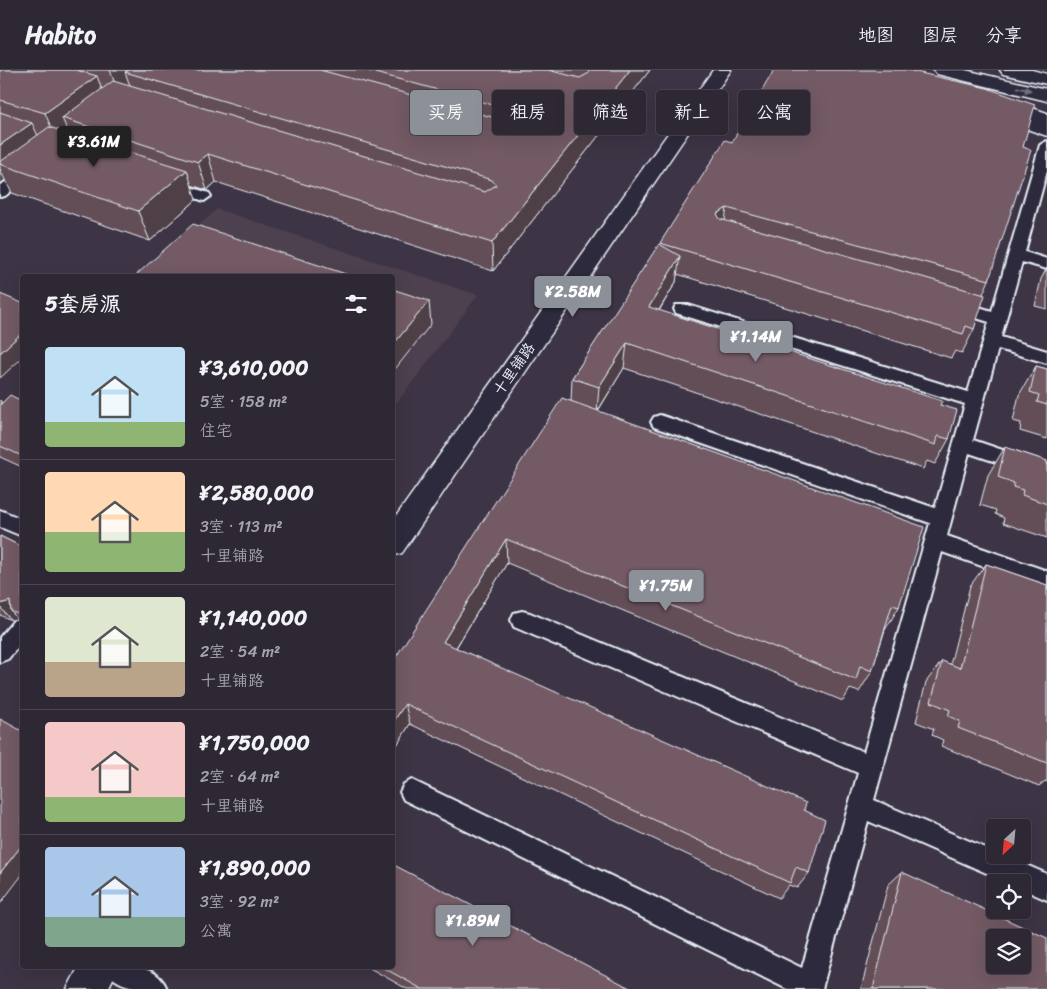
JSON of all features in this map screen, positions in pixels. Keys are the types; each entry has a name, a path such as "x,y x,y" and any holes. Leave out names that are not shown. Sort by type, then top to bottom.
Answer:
{"main road":[{"name":"十里铺路","path":"395,541 722,70"},
{"path":"1008,70 1047,79"},
{"path":"932,75 1047,95"},
{"path":"932,75 1047,109"},
{"path":"932,75 1047,119"},
{"path":"978,105 1047,130"},
{"path":"86,989 99,969"}],"lane":[{"path":"412,792 809,988 1047,146"},
{"path":"0,192 44,160"},
{"path":"150,178 204,196"},
{"path":"1017,255 1047,264"},
{"path":"942,302 999,319"},
{"path":"682,309 976,401"},
{"path":"993,341 1047,357"},
{"path":"660,422 942,519"},
{"path":"963,444 1047,472"},
{"path":"0,518 20,527"},
{"path":"936,541 1047,580"},
{"path":"522,620 872,767"},
{"path":"0,652 20,629"},
{"path":"860,806 1047,887"},
{"path":"121,969 154,989"}],"shaded area":[{"path":"217,209 478,295 395,405 395,274 144,274"}],"building":[{"path":"0,70 76,70 97,76 45,113 0,100"},
{"path":"129,70 320,70 410,95 410,135 482,135 482,114 492,117 492,135 564,135 564,90 492,90 492,105 482,102 482,90 438,90 365,70 548,70 580,78 589,73 588,70 630,70 614,90 574,90 574,135 578,135 492,243 208,154 198,162 62,118 113,81 485,192 496,185 492,180 125,72"},
{"path":"774,70 907,70 987,88 1035,105 1023,147 1031,150 989,280 727,208 717,214 720,219 985,295 974,329 966,326 963,334 660,243 725,140 732,142 738,132 738,135 810,135 810,90 762,90"},
{"path":"0,112 32,123 0,145"},
{"path":"49,127 187,170 138,211 0,164 0,162"},
{"path":"193,224 346,274 137,274"},
{"path":"659,244 680,256 649,307 942,401 940,405 957,410 949,439 938,436 936,445 627,343 599,387 572,378"},
{"path":"395,290 429,301 395,342"},
{"path":"0,294 20,302 20,335 0,353"},
{"path":"1036,366 1047,369 1047,405 1037,402 1039,395 1030,392"},
{"path":"10,395 20,400 20,455 0,446 0,405"},
{"path":"562,398 924,527 899,607 892,605 872,671 860,666 856,680 506,539 443,642 806,803 804,810 825,820 809,873 796,867 790,883 405,704 395,719 395,658"},
{"path":"1005,447 1047,461 1047,504 1022,495 1023,490 1013,487 1014,483 998,477"},
{"path":"0,536 20,546 20,615 11,611 10,601 0,604"},
{"path":"986,564 1047,585 1047,763 958,728 960,721 948,716 950,710 931,702 942,661 960,668"},
{"path":"0,719 20,730 20,848 0,873"},
{"path":"395,866 632,989 422,989 385,969 395,969"},
{"path":"902,872 986,910 986,919 1005,919 1027,929 986,929 986,974 1031,974 1031,931 1047,938 1047,989 873,989"}]}
